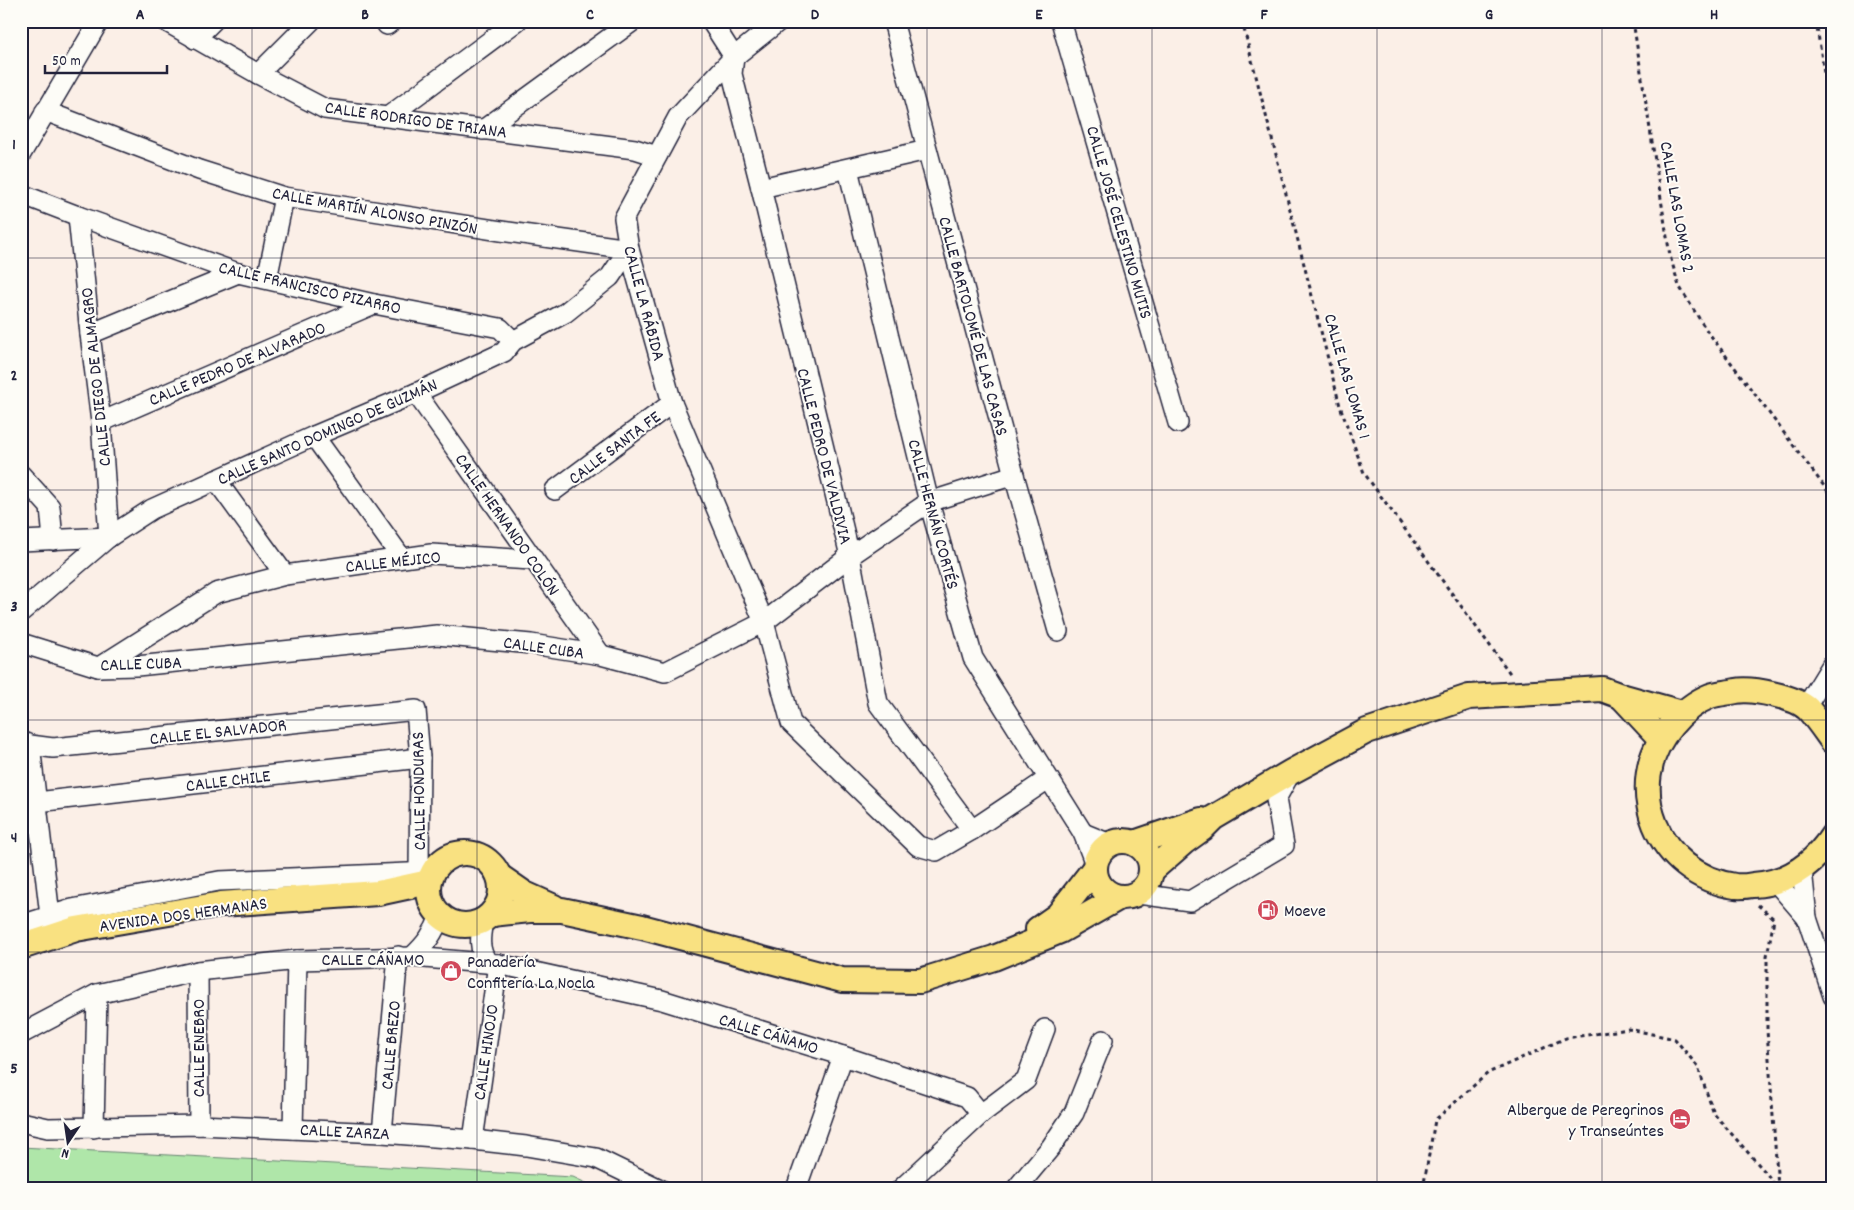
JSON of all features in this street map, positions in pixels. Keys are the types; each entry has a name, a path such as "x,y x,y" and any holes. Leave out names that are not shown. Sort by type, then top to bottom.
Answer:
{"main road":[{"path":"1152,870 1213,818 1291,772 1367,731 1469,697 1602,689 1682,713"},
{"path":"1833,742 1806,707 1775,694 1743,690 1710,696 1682,713 1660,738 1652,756 1648,774 1648,806 1659,835 1678,860 1705,878 1736,886 1775,882 1802,869 1821,853 1833,835"},
{"path":"1621,696 1660,738"},
{"path":"1134,843 1164,834 1197,820 1213,818"},
{"path":"499,876 525,894 562,910 642,927 842,980 920,981 994,958 1060,930 1145,888 1150,880 1152,870 1149,857 1140,846 1134,843 1122,841 1110,844 1100,852 1095,866 1058,915 994,958"},
{"path":"487,917 499,902 501,889 499,876 491,863 485,858 463,852 456,854 442,860 427,875 429,896 436,911 453,924 468,926 487,917 530,910 562,910"},
{"path":"1095,866 1096,877 1101,887 1107,893 1128,896"},
{"name":"AVENIDA DOS HERMANAS","path":"21,947 76,929 221,904 378,893 427,875"},
{"name":"AVENIDA DOS HERMANAS","path":"378,893 436,911"}],"street":[{"path":"21,154 99,21"},
{"name":"CALLE RODRIGO DE TRIANA","path":"165,21 258,74 325,108 635,149 657,156"},
{"path":"195,39 213,21"},
{"path":"258,74 311,21"},
{"path":"388,116 517,21"},
{"path":"483,130 633,21"},
{"path":"711,21 734,57"},
{"name":"CALLE LA RÁBIDA","path":"779,21 734,57 678,117 624,218 629,249 672,403 764,622 791,723 918,846 936,851 972,830 1048,779"},
{"name":"CALLE BARTOLOMÉ DE LAS CASAS","path":"893,21 1014,475 1058,631"},
{"name":"CALLE JOSÉ CELESTINO MUTIS","path":"1061,21 1178,423"},
{"name":"CALLE PEDRO DE VALDIVIA","path":"734,57 732,74 850,556 878,703 972,830"},
{"name":"CALLE MARTÍN ALONSO PINZÓN","path":"45,111 199,170 284,197 629,249"},
{"path":"761,188 927,150"},
{"name":"CALLE HERNÁN CORTÉS","path":"848,169 929,502 973,658 1083,834 1095,866"},
{"name":"CALLE FRANCISCO PIZARRO","path":"21,194 238,273 374,304 500,328 513,341"},
{"path":"267,279 284,197"},
{"name":"CALLE DIEGO DE ALMAGRO","path":"78,216 101,422 109,537"},
{"name":"CALLE SANTO DOMINGO DE GUZMÁN","path":"21,612 109,537 152,509 314,436 416,393 504,352 513,341 565,313 610,277 629,249"},
{"path":"90,334 238,273"},
{"name":"CALLE PEDRO DE ALVARADO","path":"101,422 374,304"},
{"name":"CALLE HERNANDO COLÓN","path":"416,393 532,560 601,655"},
{"name":"CALLE SANTA FE","path":"555,490 672,403"},
{"path":"314,436 401,557"},
{"path":"21,474 50,507 53,540"},
{"name":"CALLE CUBA","path":"21,644 98,667 136,666 437,635 531,644 601,655 665,672 764,622 850,556 929,502 1014,475"},
{"path":"216,480 285,575"},
{"path":"21,542 109,537"},
{"name":"CALLE MÉJICO","path":"98,667 216,593 285,575 431,554 532,560"},
{"path":"1806,707 1833,663"},
{"name":"CALLE EL SALVADOR","path":"26,743 53,748 416,710"},
{"name":"CALLE HONDURAS","path":"416,710 427,875"},
{"path":"26,743 37,802 50,916"},
{"name":"CALLE CHILE","path":"37,802 420,758"},
{"path":"1128,896 1190,901 1284,845 1276,799 1291,772"},
{"path":"1083,834 1110,844"},
{"path":"1802,869 1807,918 1833,996"},
{"path":"21,924 72,908 219,881 427,875"},
{"path":"1775,882 1807,918"},
{"path":"405,956 425,945 434,931 436,911"},
{"path":"487,917 480,938 481,954 493,964"},
{"name":"CALLE CÁÑAMO","path":"21,1034 97,994 198,971 298,960 405,956 493,964 662,1000 968,1097 981,1114"},
{"name":"CALLE BREZO","path":"382,1133 405,956"},
{"path":"293,1129 298,960"},
{"name":"CALLE HINOJO","path":"473,1140 493,964"},
{"name":"CALLE ENEBRO","path":"198,971 198,1125"},
{"path":"94,1128 97,994"},
{"path":"901,1189 981,1114 1026,1080 1046,1028"},
{"path":"1016,1189 1052,1147 1074,1113 1103,1040"},
{"path":"796,1189 843,1056"},
{"name":"CALLE ZARZA","path":"21,1122 48,1128 198,1125 382,1133 473,1140 526,1146 596,1158 660,1189"}],"path":[{"name":"CALLE LAS LOMAS 1","path":"1242,21 1340,406 1364,473 1524,693"},
{"name":"CALLE LAS LOMAS 2","path":"1633,21 1670,256 1678,286 1705,328 1833,498"},
{"path":"1816,21 1833,132"},
{"path":"1824,70 1833,73"},
{"path":"1750,904 1758,905 1774,919 1767,956 1766,1030 1777,1189"},
{"path":"1423,1189 1435,1120 1488,1073 1566,1038 1628,1029 1675,1039 1698,1067 1714,1114 1777,1189"},
{"path":"215,1189 222,1187 249,1189"},
{"path":"108,1189 115,1189"}],"green space":[{"path":"21,1147 573,1177 599,1189 21,1189"}],"place":[{"name":"Moeve","path":"1268,910"},
{"name":"Panadería Confitería La Nocla","path":"451,971"},
{"name":"Albergue de Peregrinos y Transeúntes","path":"1680,1119"}]}
